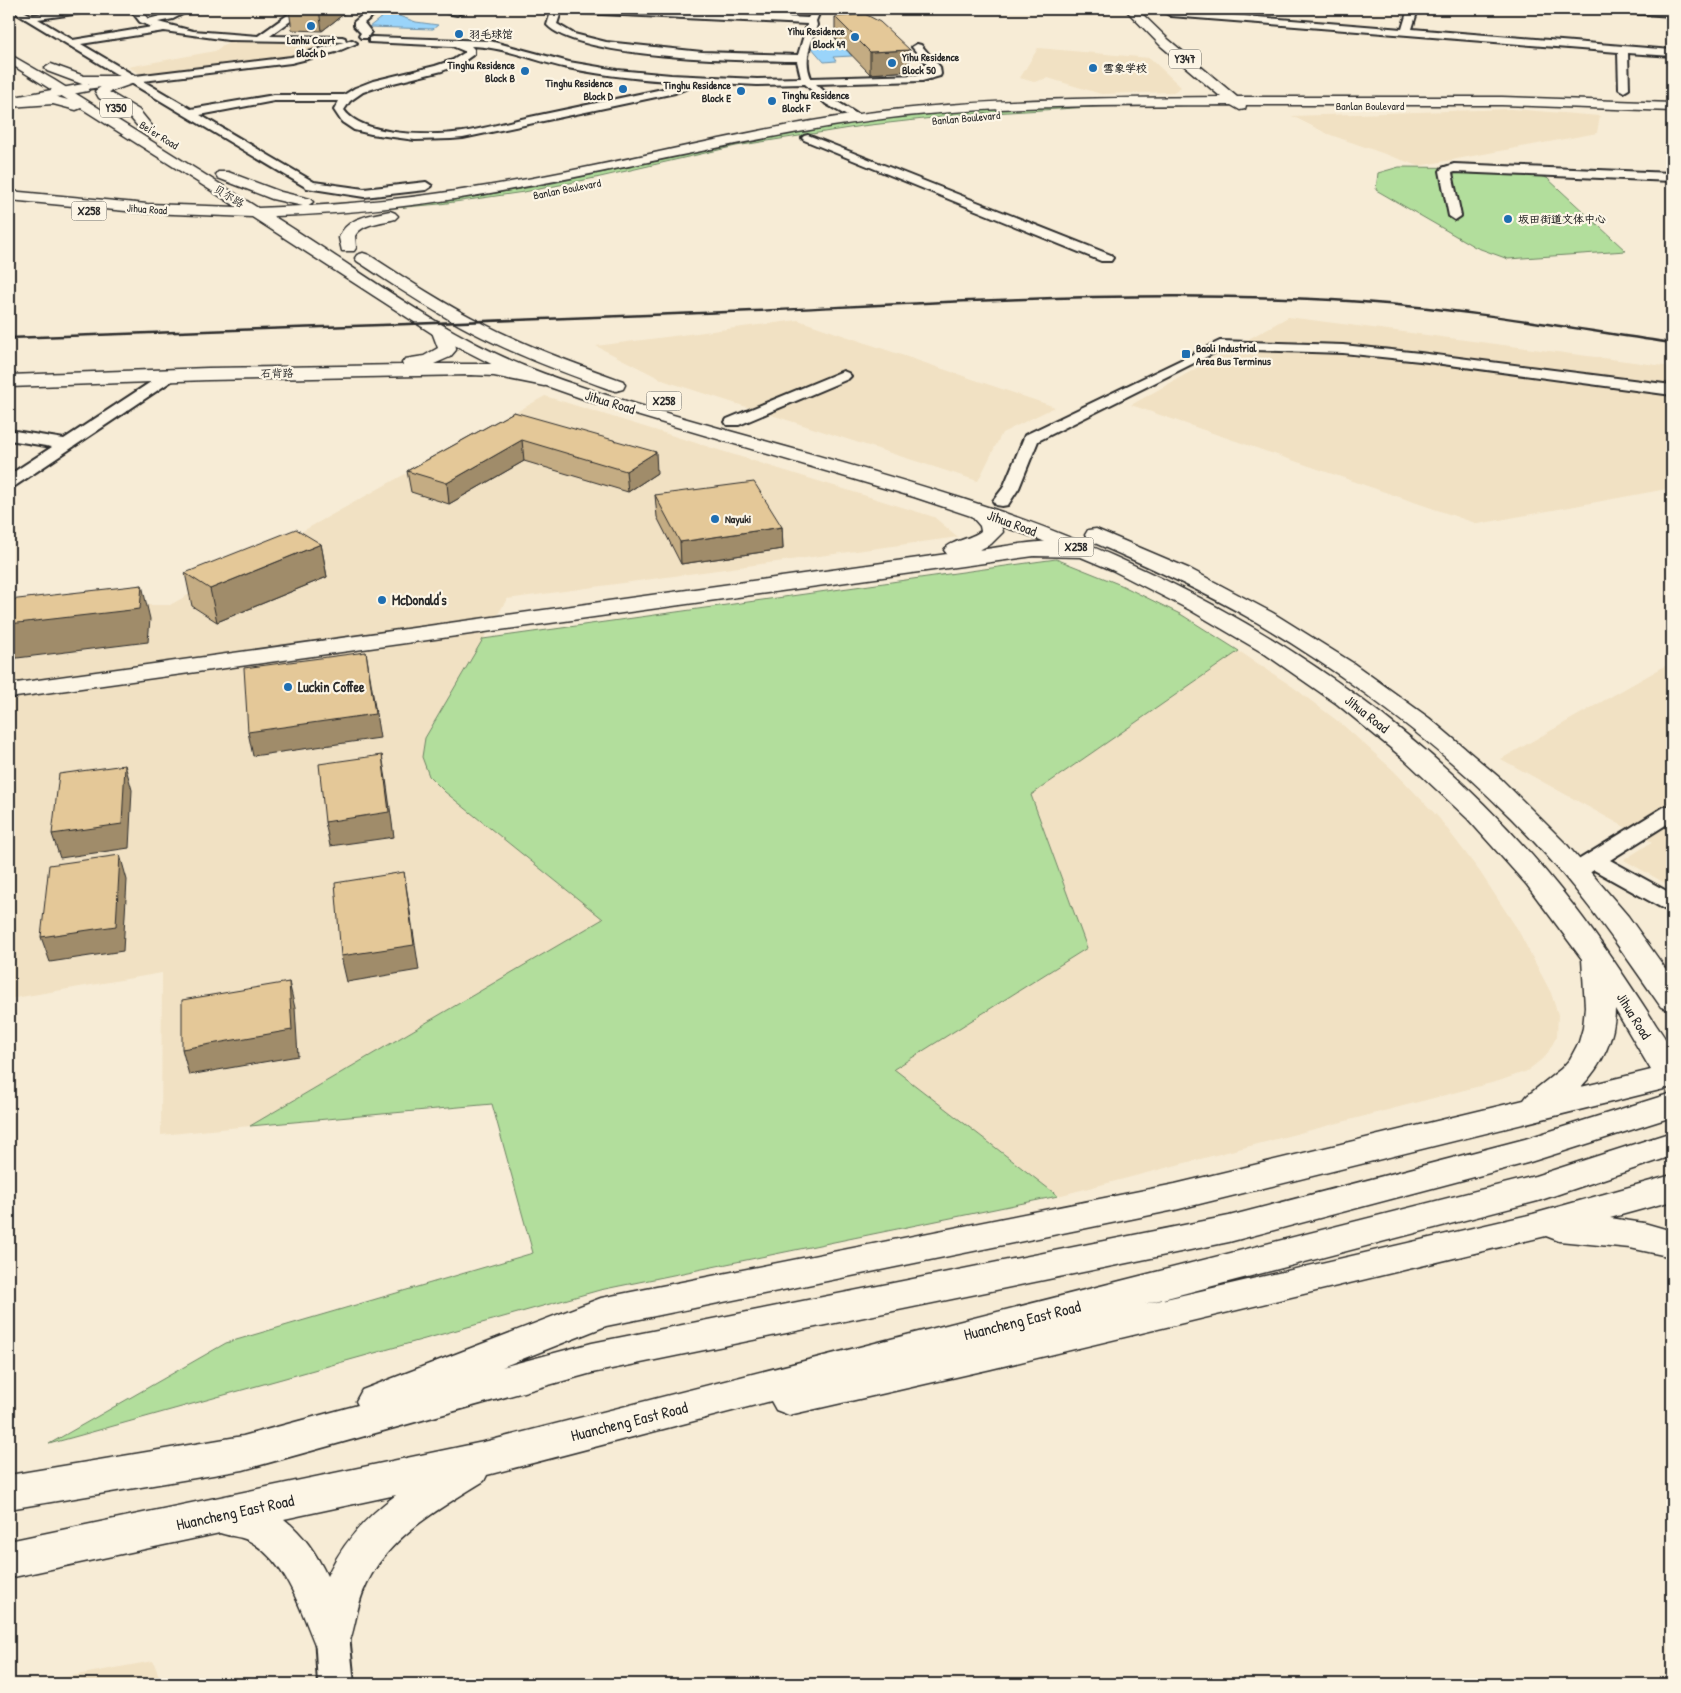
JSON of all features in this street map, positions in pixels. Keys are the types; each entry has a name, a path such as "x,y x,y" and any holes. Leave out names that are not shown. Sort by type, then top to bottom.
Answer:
{"main road":[{"name":"Y347","path":"1128,19 1198,85 1226,101"},
{"name":"Y347","path":"1128,19 1165,42 1226,101"},
{"name":"Bei'er Road","path":"9,44 160,135"},
{"path":"9,59 11,66 34,85 33,89 9,102"},
{"name":"Bei'er Road","path":"9,59 201,179"},
{"path":"51,68 82,80 132,79"},
{"path":"132,79 111,86 102,92 134,113 145,126"},
{"path":"1165,100 1190,94 1197,90 1198,85"},
{"path":"9,102 83,88"},
{"path":"1226,101 1243,95 1279,100"},
{"path":"9,102 53,100 97,114"},
{"name":"Banlan Boulevard","path":"287,215 399,203 535,183 602,170 748,136 850,119 1007,104 1165,100 1672,114"},
{"name":"Banlan Boulevard","path":"262,216 413,211 555,191 712,156 808,138 899,125 1004,115 1226,101 1279,100 1500,101 1672,108"},
{"path":"311,227 287,215 219,172 277,196 292,200 321,204 399,203"},
{"path":"130,207 175,203 197,196 202,191 201,179"},
{"name":"贝尔路","path":"201,179 262,216"},
{"name":"Jihua Road","path":"9,196 192,212 262,216 334,247 438,306 520,347 622,388 1002,501 1085,530 1160,562 1234,599 1306,641 1377,689 1446,743 1512,805 1585,866 1608,912 1663,981 1672,1000"},
{"name":"Jihua Road","path":"9,203 170,218"},
{"path":"334,247 354,227 372,220 413,211"},
{"path":"170,218 262,216"},
{"name":"X258","path":"170,218 234,227"},
{"name":"X258","path":"255,231 334,247"},
{"name":"Jihua Road","path":"334,247 442,332 492,358 544,380 603,400 978,511 1084,550 1174,591 1244,630 1313,674 1380,724 1445,781 1507,844 1549,894 1595,956 1672,1077"},
{"name":"石背路","path":"9,374 417,363 441,355 446,350 447,344 442,332"},
{"name":"石背路","path":"9,381 171,375 471,369 494,370 544,380"},
{"path":"9,681 955,550 978,543 992,532 991,525 978,511"},
{"path":"9,691 1034,549 1084,550"},
{"path":"1512,1117 1554,1094 1584,1065 1593,1048 1598,1031 1600,1013 1595,956"},
{"path":"243,1453 602,1312 1175,1198 1672,1077"},
{"path":"9,1492 243,1453 592,1358 1229,1229 1527,1151 1672,1105"},
{"name":"Huancheng East Road","path":"9,1560 488,1458 1538,1188 1672,1144"},
{"path":"332,1635 335,1614 349,1574 374,1537 409,1506 488,1458 615,1437 982,1356 1533,1227 1672,1188"},
{"path":"1533,1227 1607,1230 1649,1236 1672,1244"},
{"path":"213,1516 233,1518 252,1523 268,1530 282,1540 294,1553 302,1568 332,1635"}],"street":[{"path":"14,9 311,185 364,193 426,186"},
{"path":"29,18 88,9"},
{"path":"135,9 138,17 145,22 162,28 199,34 347,42"},
{"path":"145,22 170,17 187,9"},
{"path":"261,38 302,9"},
{"path":"368,38 366,32 359,26 359,22 376,9"},
{"path":"452,9 450,11 452,12 462,9"},
{"path":"797,58 624,48 586,42 560,33 553,28 550,16 558,9 811,22"},
{"path":"818,9 792,71 797,81 811,97 850,119"},
{"path":"1282,22 1288,9"},
{"path":"1406,32 1413,9"},
{"path":"1614,9 1672,13"},
{"path":"1171,13 1672,53"},
{"path":"71,43 162,28"},
{"path":"83,88 132,79 281,62 322,54 347,42 350,37 490,44 568,65 608,72 757,82 922,78 936,74 936,69 917,48"},
{"path":"453,43 465,46 469,49 469,54 461,60 428,72 371,85 357,91 340,107 340,113 345,120 354,125 395,134 447,136 478,132 675,90 700,79"},
{"path":"1622,49 1624,89"},
{"path":"797,58 809,81 822,96 850,119"},
{"path":"190,113 274,98 348,98"},
{"path":"808,138 1106,258"},
{"path":"1455,216 1446,171 1454,168 1672,177"},
{"path":"1002,501 1011,488 1031,438 1220,345 1343,349 1672,390"},
{"path":"9,482 171,375"},
{"path":"733,422 843,376"},
{"path":"9,435 66,444"},
{"path":"1585,866 1672,812"},
{"path":"1585,866 1672,904"},
{"path":"332,1635 336,1684"}],"shaded area":[{"path":"233,39 340,43 296,56 256,62 141,74 128,67 215,51"},
{"name":"雪象学校","path":"1038,48 1150,58 1181,87 1174,92 1101,94 1048,78 1034,82 1020,78"},
{"path":"1511,109 1600,116 1597,133 1419,166 1328,134 1292,116"},
{"path":"1288,317 1672,367 1672,488 1478,524 1131,405"},
{"path":"798,320 1055,407 1002,433 978,481 665,381 596,346"},
{"path":"545,396 934,517 958,537 507,599 425,738 429,776 445,792 604,919 250,1126 161,1135 162,973 9,999 9,626 61,605 170,605"},
{"path":"1239,651 1293,687 1344,726 1393,770 1439,818 1480,872 1518,930 1551,993 1558,1015 1557,1036 1546,1056 1527,1071 1499,1081 1058,1196 893,1069 1087,948 1031,795"},
{"path":"1672,662 1672,887 1624,860 1652,842 1501,759"},
{"path":"153,1661 162,1684 28,1684"}],"green space":[{"path":"1125,105 959,115 862,126 736,146 524,192 440,204 382,209 454,200 539,186 808,129 922,114 1009,107"},
{"name":"坂田街道文体中心","path":"1399,167 1509,168 1547,178 1626,251 1508,259 1475,247 1376,190 1378,173"},
{"path":"1056,559 1121,585 1182,615 1239,651 1031,795 1087,948 894,1069 1058,1196 600,1290 49,1444 226,1343 533,1253 492,1104 250,1126 603,919 445,792 429,776 422,757 425,738 483,639"}],"water":[{"path":"391,10 399,10 399,16 416,22 438,25 433,29 369,27"},
{"path":"845,45 852,56 833,57 836,61 824,62 811,47"}],"building":[{"path":"290,9 321,9 289,10"},
{"path":"865,14 880,22 910,50 870,52 835,17"},
{"path":"514,412 656,452 626,471 522,440 447,483 407,471"},
{"path":"754,482 782,527 680,542 655,495"},
{"path":"296,529 321,544 210,589 185,573"},
{"path":"142,585 140,609 9,624 9,600"},
{"path":"366,652 375,714 248,732 244,668"},
{"path":"382,755 389,812 325,822 319,764"},
{"path":"125,765 122,824 52,834 59,774"},
{"path":"120,855 116,926 41,937 49,865"},
{"path":"404,872 414,945 341,956 335,883"},
{"path":"289,982 292,1030 182,1049 182,1000"}],"railway":[{"path":"9,338 661,315 1051,298 1200,296 1389,304 1510,319 1672,343"}],"place":[{"name":"Lanhu Court Block D","path":"311,26"},
{"name":"羽毛球馆","path":"459,34"},
{"name":"Yihu Residence Block 49","path":"855,37"},
{"name":"Yihu Residence Block 50","path":"892,63"},
{"name":"雪象学校","path":"1093,68"},
{"name":"Tinghu Residence Block B","path":"525,71"},
{"name":"Tinghu Residence Block D","path":"623,89"},
{"name":"Tinghu Residence Block E","path":"741,91"},
{"name":"Tinghu Residence Block F","path":"772,101"},
{"name":"坂田街道文体中心","path":"1508,219"},
{"name":"Baoli Industrial Area Bus Terminus","path":"1186,354"},
{"name":"Nayuki","path":"715,519"},
{"name":"McDonald's","path":"382,600"},
{"name":"Luckin Coffee","path":"288,687"}]}
